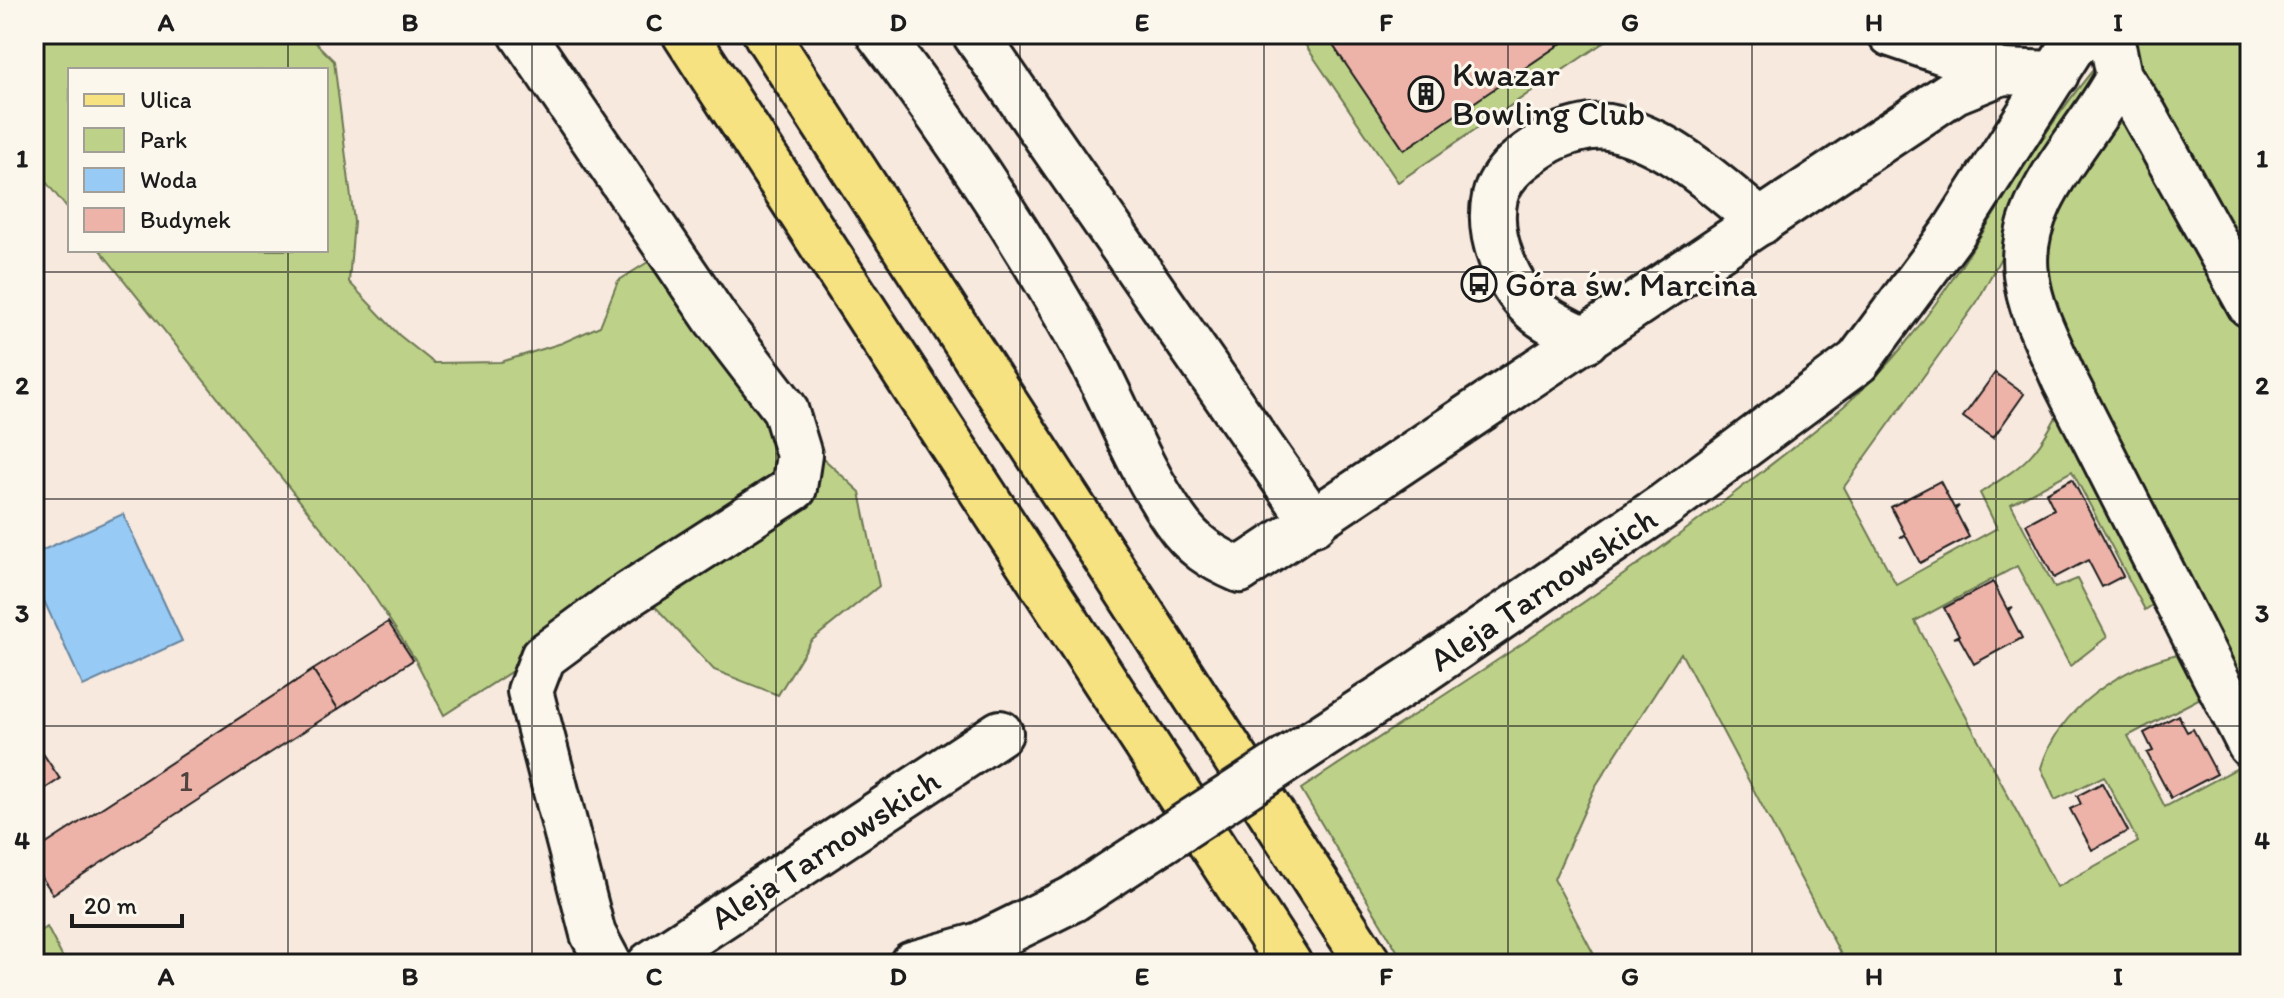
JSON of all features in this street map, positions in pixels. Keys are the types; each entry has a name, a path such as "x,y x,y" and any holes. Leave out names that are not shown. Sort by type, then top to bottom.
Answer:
{"main road":[{"path":"685,34 1289,964"},
{"path":"766,34 1369,964"}],"street":[{"path":"522,34 716,319 785,409 799,455 794,488 620,600 543,657 530,691 593,934 609,964"},
{"path":"879,34 937,111 1014,228 1091,359 1149,479 1176,521 1204,554 1240,570 1955,91 2002,72"},
{"path":"975,34 1314,523"},
{"path":"1891,34 2002,72 2056,74"},
{"name":"Aleja Tarnowskich","path":"912,964 980,945 1073,899 1415,676 1665,505 1858,361 1953,233 2072,47 2087,34"},
{"path":"2110,34 2119,76 2144,114 2250,305"},
{"path":"2119,76 2038,205 2027,239 2025,274 2039,322 2064,379 2250,745"},
{"path":"1586,340 1537,313 1502,263 1495,197 1510,170 1528,153 1555,138 1585,128 1610,127 1678,156 1761,222"},
{"name":"Aleja Tarnowskich","path":"650,964 1000,733"}],"green space":[{"path":"34,34 307,34 334,61 354,222 349,282 399,335 434,363 501,362 562,343 600,326 618,281 667,250 799,436 860,492 879,586 811,641 778,695 714,670 639,589 444,715 415,659 366,584 102,252 328,252 328,68 68,68 68,210 34,167"},
{"name":"Kwazar Bowling Club","path":"1304,34 1616,34 1398,182 1300,37"},
{"path":"2126,34 2250,34 2250,278 2148,96"},
{"path":"2104,57 2108,59 1977,302 1844,487 1896,584 1997,528 1980,493 2028,458 2044,438 2060,409 2160,600 2145,610 2072,471 2011,504 2055,588 2077,579 2107,637 2070,666 2017,566 1915,621 2057,887 2138,842 2104,776 2055,800 2041,768 2050,746 2062,726 2096,692 2137,668 2182,653 2206,695 2128,736 2165,807 2243,765 2250,779 2250,964 1846,964 1681,653 1595,787 1554,879 1599,964 1405,964 1301,789 1645,560 1814,431 1871,382 1931,310 2051,126"},
{"path":"2116,116 2128,117 2250,323 2250,719 2055,335 2040,237"},
{"path":"47,927 66,964 34,964 34,934"}],"water":[{"path":"123,514 182,641 83,686 34,579 34,554"}],"building":[{"name":"Kwazar Bowling Club","path":"1334,34 1575,34 1404,150 1328,38"},
{"path":"1995,373 2024,394 1993,438 1963,417"},
{"path":"2072,479 2123,576 2102,587 2088,560 2054,578 2026,524 2054,509 2046,493"},
{"path":"1940,481 1954,508 1959,506 1955,510 1969,537 1920,563 1906,536 1900,537 1905,534 1891,507"},
{"path":"1993,582 2007,609 2013,607 2008,611 2022,638 1974,664 1959,637 1953,638 1959,635 1944,608"},
{"path":"388,622 413,660 338,709 313,670"},
{"path":"313,670 338,709 53,894 34,866 34,852"},
{"path":"2178,715 2187,732 2193,729 2217,774 2171,798 2147,753 2153,751 2144,733"},
{"path":"34,740 60,779 34,796"},
{"path":"2102,783 2128,831 2092,850 2070,809 2081,804 2077,796"}],"place":[{"name":"Kwazar Bowling Club","path":"1426,94"},
{"name":"Góra św. Marcina","path":"1479,284"}]}
